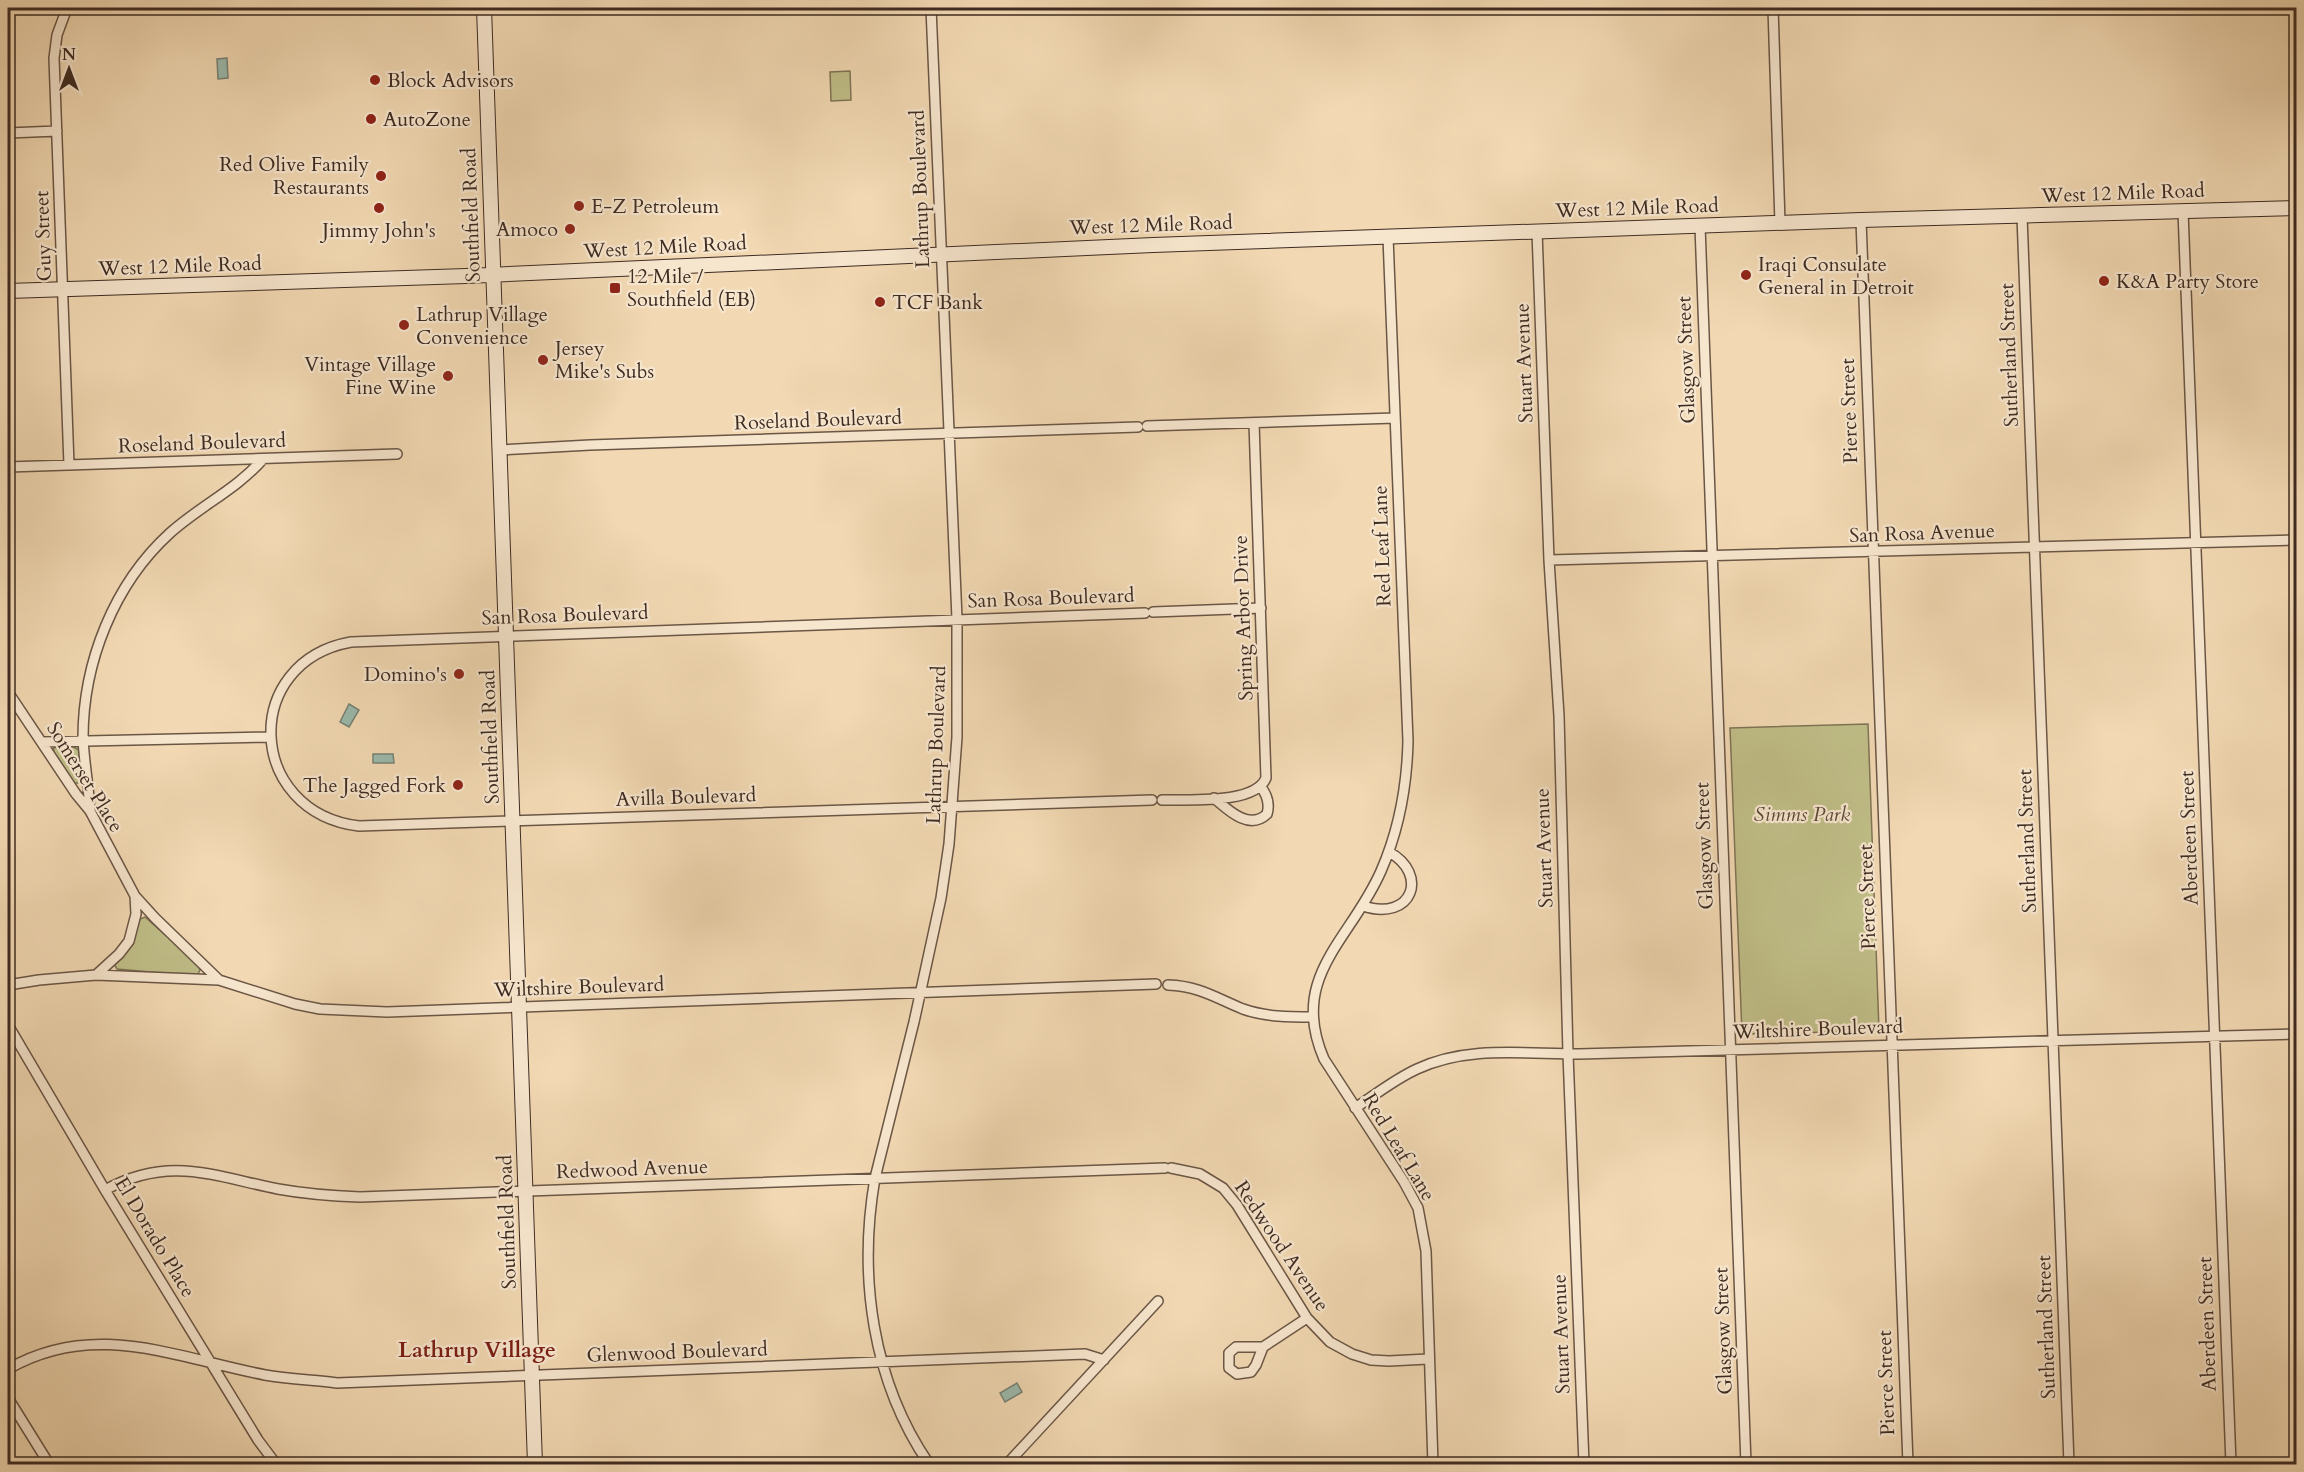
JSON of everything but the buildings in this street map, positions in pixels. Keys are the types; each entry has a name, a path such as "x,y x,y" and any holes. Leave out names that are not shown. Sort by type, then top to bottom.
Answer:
{"main road":[{"name":"Southfield Road","path":"484,8 535,1464"},
{"name":"West 12 Mile Road","path":"8,291 493,274 1537,231 2296,208"}],"street":[{"name":"Guy Street","path":"67,8 60,23 55,48 69,465"},
{"name":"Lathrup Boulevard","path":"929,1464 906,1422 882,1362 873,1323 867,1263 875,1178 920,993 940,898 949,844 957,737 957,619 931,8"},
{"path":"1773,8 1780,223"},
{"path":"8,133 57,131"},
{"name":"Aberdeen Street","path":"2183,211 2231,1464"},
{"name":"Sutherland Street","path":"2022,216 2069,1464"},
{"name":"Pierce Street","path":"1862,220 1872,553 1908,1464"},
{"name":"Glasgow Street","path":"1700,226 1746,1464"},
{"name":"Stuart Avenue","path":"1537,231 1549,560 1559,716 1568,1054 1584,1464"},
{"name":"Red Leaf Lane","path":"1388,237 1408,755 1401,808 1389,852 1363,906 1321,972 1312,1003 1316,1038 1324,1059 1404,1182 1418,1208 1426,1251 1433,1464"},
{"name":"Roseland Boulevard","path":"500,450 1395,418"},
{"name":"Spring Arbor Drive","path":"1254,423 1267,771 1261,787"},
{"name":"Roseland Boulevard","path":"8,468 397,454"},
{"path":"90,811 83,741 87,694 106,625 144,560 190,516 249,474 263,459"},
{"name":"San Rosa Avenue","path":"1549,560 2296,540"},
{"name":"San Rosa Boulevard","path":"270,737 278,699 289,678 304,662 331,646 363,640 1261,608"},
{"name":"Somerset Place","path":"8,692 75,794 90,811 135,896 219,980"},
{"path":"42,742 270,737"},
{"name":"Avilla Boulevard","path":"270,737 276,764 293,794 318,814 335,822 358,826 1214,798 1241,796 1261,787"},
{"path":"1214,798 1232,813 1250,820 1263,819 1269,808 1268,799 1261,787"},
{"path":"1363,906 1392,910 1409,895 1411,885 1408,870 1389,852"},
{"path":"96,975 119,954 129,941 136,914 135,896"},
{"name":"Wiltshire Boulevard","path":"8,985 96,975 219,980 295,1004 338,1011 387,1012 1156,984"},
{"path":"1168,984 1198,988 1253,1012 1286,1017 1313,1017"},
{"name":"El Dorado Place","path":"8,1025 105,1190 258,1440 276,1464"},
{"name":"Wiltshire Boulevard","path":"1354,1108 1416,1069 1450,1057 1487,1053 1568,1054 2296,1034"},
{"name":"Redwood Avenue","path":"105,1190 145,1174 187,1170 217,1174 280,1189 332,1196 1168,1168 1190,1170 1209,1178 1230,1196 1307,1318 1330,1342 1361,1358 1389,1361 1428,1359"},
{"path":"1007,1464 1158,1301"},
{"path":"1263,1347 1307,1318"},
{"name":"Glenwood Boulevard","path":"8,1369 27,1359 50,1352 99,1345 155,1348 266,1375 337,1383 1085,1354 1104,1360"},
{"path":"8,1398 49,1464"}],"green space":[{"path":"850,71 851,100 831,101 830,72"},
{"name":"Simms Park","path":"1868,724 1879,1031 1742,1034 1730,728"},
{"path":"59,745 72,746 79,750 81,783 74,783 53,753 54,748"},
{"path":"145,917 197,963 200,970 198,974 195,976 117,969 114,964 133,939 140,919"}],"shaded area":[{"path":"227,58 228,78 218,79 217,59"},
{"path":"349,704 359,710 349,727 340,722"},
{"path":"373,754 393,754 394,763 373,763"},
{"path":"1017,1383 1022,1392 1005,1402 1000,1393"}],"place":[{"name":"Block Advisors","path":"375,80"},
{"name":"AutoZone","path":"371,119"},
{"name":"Red Olive Family Restaurants","path":"381,176"},
{"name":"E-Z Petroleum","path":"579,206"},
{"name":"Jimmy John's","path":"379,208"},
{"name":"Amoco","path":"570,229"},
{"name":"Iraqi Consulate General in Detroit","path":"1746,275"},
{"name":"K&A Party Store","path":"2104,281"},
{"name":"12 Mile / Southfield (EB)","path":"615,288"},
{"name":"TCF Bank","path":"880,302"},
{"name":"Lathrup Village Convenience","path":"404,325"},
{"name":"Jersey Mike's Subs","path":"543,360"},
{"name":"Vintage Village Fine Wine","path":"448,376"},
{"name":"Domino's","path":"459,674"},
{"name":"The Jagged Fork","path":"458,785"}],"district":[{"name":"Lathrup Village","path":"477,1350"}]}
